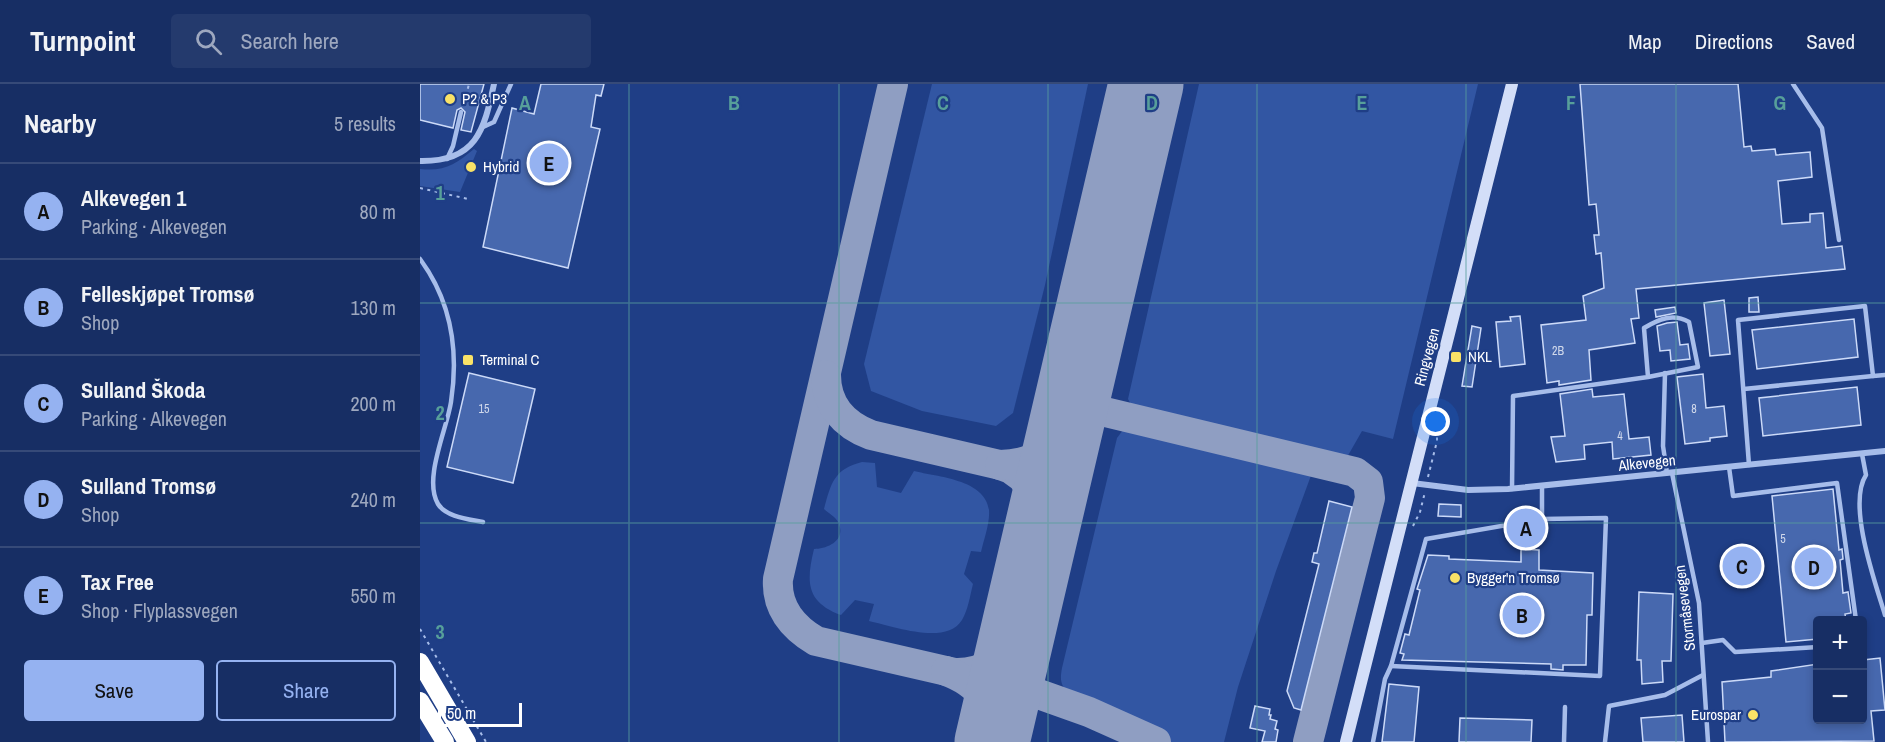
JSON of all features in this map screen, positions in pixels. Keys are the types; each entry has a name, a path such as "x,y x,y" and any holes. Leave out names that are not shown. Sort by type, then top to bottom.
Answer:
{"highway":[{"path":"420,662 467,742"},
{"path":"420,700 445,742"}],"street":[{"path":"420,161 447,159 464,151 478,139 494,84"},
{"name":"Ringvegen","path":"1346,742 1512,84"},
{"name":"Alkevegen","path":"1411,483 1468,490 1512,489 1885,451"}],"lane":[{"path":"483,127 494,122 511,84"},
{"path":"1793,84 1822,128 1839,240"},
{"path":"447,159 453,146 461,112"},
{"path":"420,259 445,302 452,331 454,360 451,402 432,474 437,503 446,513 483,522"},
{"path":"1749,465 1738,320 1865,306 1873,376"},
{"path":"1512,489 1513,396 1648,377 1698,367 1689,322 1679,317 1658,320 1644,328 1648,377"},
{"name":"Stormåsevegen","path":"1665,373 1663,446 1696,583 1708,742"},
{"path":"1744,389 1885,375"},
{"path":"1862,454 1866,474 1859,485 1864,545 1885,615"},
{"path":"1729,467 1733,496 1837,483 1855,616"},
{"path":"1542,486 1542,519"},
{"path":"1373,742 1385,679 1391,666 1426,538 1542,519 1606,518 1600,676 1391,666"},
{"path":"1702,643 1723,640 1735,652 1813,647"},
{"path":"1605,742 1609,706 1665,695 1703,675"},
{"path":"1564,742 1565,707"}],"path":[{"path":"466,96 469,84"},
{"path":"420,188 468,199"},
{"path":"1428,475 1437,441 1436,423"},
{"path":"1407,533 1417,520 1423,497"},
{"path":"420,630 486,742"}],"shaded area":[{"path":"932,84 1088,84 1045,285 1013,413 996,426 922,411 871,391 864,364"},
{"path":"1199,84 1478,84 1393,439 1362,431 1346,459 1133,408 1128,399"},
{"path":"474,149 477,151 460,192 420,186 420,169 428,170 449,166"},
{"path":"1134,428 1313,470 1276,571 1238,687 1224,742 1171,742 1139,722 1069,694 1061,682 1062,668 1117,438 1123,430"},
{"path":"862,462 875,463 877,487 901,493 914,471 959,481 979,492 986,500 989,520 981,552 971,551 964,574 973,584 969,603 962,620 954,628 944,632 918,632 869,621 874,604 855,600 841,615 821,604 811,590 810,571 814,549 830,545 840,534 837,520 824,509 829,492 835,478 840,473"}],"building":[{"name":"P2 & P3","path":"420,84 484,84 471,132 461,130 465,112 461,108 457,110 453,128 420,120"},
{"path":"541,84 604,84 601,96 596,95 591,127 600,129 568,268 483,247 512,108 534,114"},
{"path":"1580,84 1738,84 1744,147 1751,146 1752,151 1775,149 1776,155 1810,152 1812,177 1778,181 1782,224 1810,222 1810,214 1823,213 1826,248 1842,246 1845,269 1636,289 1639,318 1631,319 1635,343 1589,350 1591,380 1559,385 1559,381 1547,383 1541,325 1586,320 1583,296 1604,288 1601,253 1596,254 1594,235 1599,235 1596,204 1589,205"},
{"path":"1758,297 1759,312 1749,312 1749,298"},
{"path":"1724,300 1730,354 1710,356 1704,303"},
{"path":"1675,307 1676,313 1656,317 1655,310"},
{"path":"1520,316 1525,364 1500,367 1496,322 1511,321 1510,317"},
{"path":"1854,319 1858,357 1757,369 1752,330"},
{"path":"1677,322 1680,345 1688,344 1690,359 1671,361 1670,350 1660,351 1657,326"},
{"path":"1472,326 1481,328 1472,387 1462,386"},
{"path":"469,373 535,389 513,483 447,467"},
{"path":"1703,374 1706,408 1724,406 1727,436 1685,444 1677,377"},
{"path":"1857,387 1861,425 1763,436 1759,398"},
{"path":"1592,389 1593,397 1624,394 1629,439 1649,437 1651,455 1613,459 1612,442 1584,445 1585,459 1556,462 1551,437 1565,436 1560,394"},
{"path":"1833,489 1839,550 1842,549 1843,559 1840,560 1843,593 1848,592 1851,613 1845,614 1845,616 1813,616 1813,639 1786,642 1772,496"},
{"path":"1329,501 1352,507 1301,710 1294,708 1287,691 1319,564 1312,562 1314,553 1317,553"},
{"path":"1439,504 1461,505 1461,517 1438,516"},
{"path":"1521,549 1539,550 1539,570 1593,573 1592,615 1587,615 1586,665 1563,665 1563,670 1551,669 1551,664 1402,660 1404,654 1400,653 1405,634 1409,635 1420,590 1417,589 1428,555 1449,556 1449,559 1521,562"},
{"path":"1639,592 1673,594 1671,661 1662,661 1663,682 1642,684 1641,660 1637,660"},
{"path":"1880,658 1885,710 1871,711 1874,741 1725,742 1722,682 1771,677 1771,671 1813,665 1813,724 1867,724 1867,660"},
{"path":"1389,684 1419,687 1414,742 1382,742"},
{"path":"1255,706 1270,709 1270,719 1277,721 1276,742 1262,742 1265,731 1250,728"},
{"path":"1682,715 1684,742 1643,742 1641,718"},
{"path":"1460,718 1532,720 1531,742 1459,742"}],"taxiway":[{"path":"893,84 778,579 780,599 793,623 816,641 955,673 975,671 992,663 1018,634"},
{"path":"1078,373 1084,395 1101,411 1355,472 1368,482 1370,498 1308,742"},
{"path":"826,375 829,396 833,405 845,420 861,431 1011,469 1022,477 1037,497 1042,513 1042,530"},
{"path":"1000,465 1023,462 1040,455 1054,442 1067,423"},
{"path":"1013,653 1016,676 1030,691 1089,712 1156,742"},
{"path":"946,671 968,682 983,697 991,717 992,742"}],"runway":[{"path":"992,742 1146,84"}],"place":[{"name":"P2 & P3","path":"450,99"},
{"name":"Tax Free","path":"549,163"},
{"name":"Hybrid","path":"471,167"},
{"name":"NKL","path":"1456,357"},
{"name":"Terminal C","path":"468,360"},
{"name":"Alkevegen 1","path":"1526,528"},
{"name":"Sulland Škoda","path":"1742,566"},
{"name":"Sulland Tromsø","path":"1814,567"},
{"name":"Bygger'n Tromsø","path":"1455,578"},
{"name":"Felleskjøpet Tromsø","path":"1522,615"},
{"name":"Eurospar","path":"1753,715"}]}
